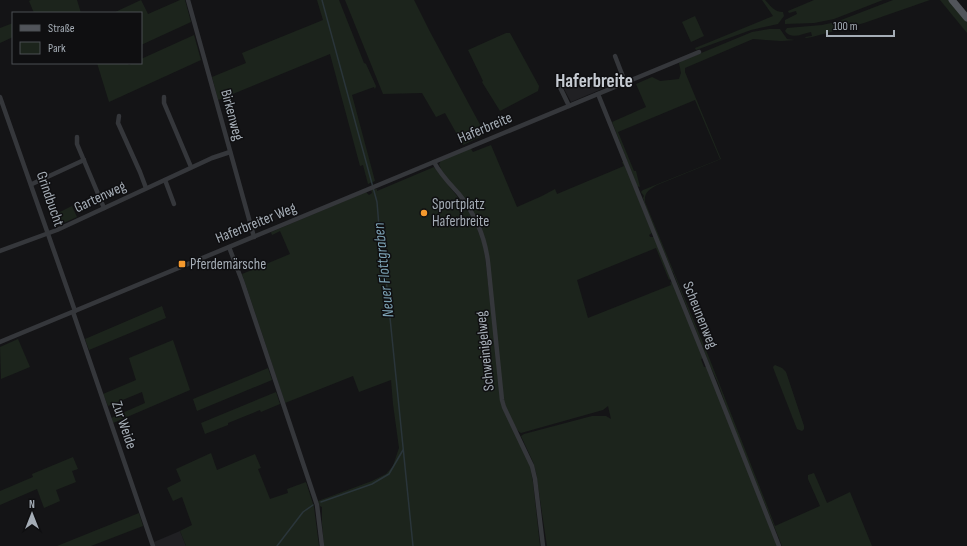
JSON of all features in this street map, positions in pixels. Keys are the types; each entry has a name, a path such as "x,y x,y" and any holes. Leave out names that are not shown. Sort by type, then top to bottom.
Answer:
{"main road":[{"path":"952,0 967,18"}],"street":[{"name":"Birkenweg","path":"188,0 254,237"},
{"name":"Haferbreite","path":"410,172 698,52"},
{"path":"615,56 625,82"},
{"path":"558,84 569,106"},
{"name":"Scheunenweg","path":"598,94 705,358 778,546"},
{"name":"Grindbucht","path":"0,97 49,233 74,311"},
{"path":"164,97 164,103 191,167"},
{"path":"119,116 118,123 146,188"},
{"path":"77,137 77,144 104,208"},
{"name":"Gartenweg","path":"0,252 49,233 191,167 230,152"},
{"path":"32,184 84,160"},
{"name":"Schweinigelweg","path":"434,162 471,211 484,243 488,262 502,400 532,466 535,479 543,546"},
{"name":"Haferbreiter Weg","path":"0,342 410,172"},
{"path":"165,180 174,204"},
{"path":"229,247 244,286 317,505 322,546"},
{"name":"Zur Weide","path":"74,311 153,546"}],"shaded area":[{"path":"583,76 589,87 613,76 616,83 571,102 563,87"},
{"path":"180,531 186,546 155,546 154,542"}],"green space":[{"path":"77,0 81,12 34,12 29,1"},
{"path":"141,0 148,14 180,0 185,0 191,22 142,45 142,12 115,12"},
{"path":"317,0 339,0 364,63 366,64 376,86 375,89 374,87 352,95 375,181 368,184 363,165 360,166 330,54 218,100 212,77 246,63 242,53 323,20"},
{"path":"345,0 414,0 484,132 484,135 463,145 445,113 436,117 422,93 383,94"},
{"path":"762,0 765,0 775,10 783,12 784,16 778,24 751,30 696,50 695,48 773,16"},
{"path":"814,0 883,0 834,19 814,23 785,24 785,20 797,14 796,11 789,13 788,11"},
{"path":"893,0 930,0 864,23 812,37 805,37 812,36 811,32 793,36 787,34 785,31 787,28 822,25 836,22"},
{"path":"940,0 949,0 967,22 967,33"},
{"path":"695,16 704,36 691,42 682,22"},
{"path":"12,23 12,37 0,43 0,28"},
{"path":"780,29 787,39 795,40 781,41 753,39 685,68 685,72 721,159 657,185 646,194 645,202 710,360 775,526 820,506 808,479 808,475 814,473 827,503 850,492 872,546 782,546 730,418 718,383 645,205 643,198 644,196 641,192 643,190 720,159 695,100 618,132 634,171 636,171 640,187 637,186 612,122 646,107 636,84 652,77 660,81 679,79 681,73 679,63 682,61 752,32"},
{"path":"506,33 510,33 539,86 538,91 500,111 482,82 483,81 468,50"},
{"path":"194,35 201,60 109,102 97,64 142,64 142,59"},
{"path":"491,145 517,207 555,189 557,194 624,166 622,162 624,162 652,233 649,235 650,237 654,237 671,278 669,280 656,248 577,280 588,318 671,285 670,282 673,283 703,358 701,359 704,367 707,367 777,546 547,546 536,473 533,462 521,436 592,416 606,416 611,419 608,406 603,410 521,433 515,427 510,417 503,398 491,289 480,226 443,174 439,164 441,161 468,149 471,149 473,152"},
{"path":"434,167 472,215 484,247 501,398 529,461 533,482 540,546 324,546 322,507 318,501 372,481 386,474 393,466 399,448 391,380 359,392 353,376 285,403 242,274 290,254 280,231 272,235 271,232 366,192 369,195 372,193 371,190 377,189 377,191"},
{"path":"72,206 77,217 59,225 54,215"},
{"path":"162,306 166,318 89,350 85,339"},
{"path":"18,339 30,367 1,379 0,347"},
{"path":"173,340 190,390 113,423 111,418 145,403 142,392 108,406 103,394 136,380 129,358"},
{"path":"775,365 782,368 786,372 804,426 802,431 797,429 774,370 773,367"},
{"path":"268,368 272,380 197,411 193,399"},
{"path":"276,392 280,404 261,412 260,410 205,434 201,423"},
{"path":"211,453 217,470 255,454 261,468 258,469 270,499 288,493 287,489 306,482 314,507 319,546 186,546 180,531 192,525 182,497 173,501 167,488 181,481 176,469"},
{"path":"73,457 78,469 72,471 76,482 56,490 60,501 44,508 37,489 0,505 0,491 33,477 32,474"},
{"path":"139,513 143,526 91,546 57,546"}],"waterway":[{"name":"Neuer Flottgraben","path":"322,0 377,202 413,546"},
{"path":"321,502 372,484 389,474 403,450"},
{"path":"277,546 303,512 313,505"}],"place":[{"name":"Sportplatz Haferbreite","path":"424,213"},
{"name":"Pferdemärsche","path":"182,264"}],"district":[{"name":"Haferbreite","path":"594,81"}]}
